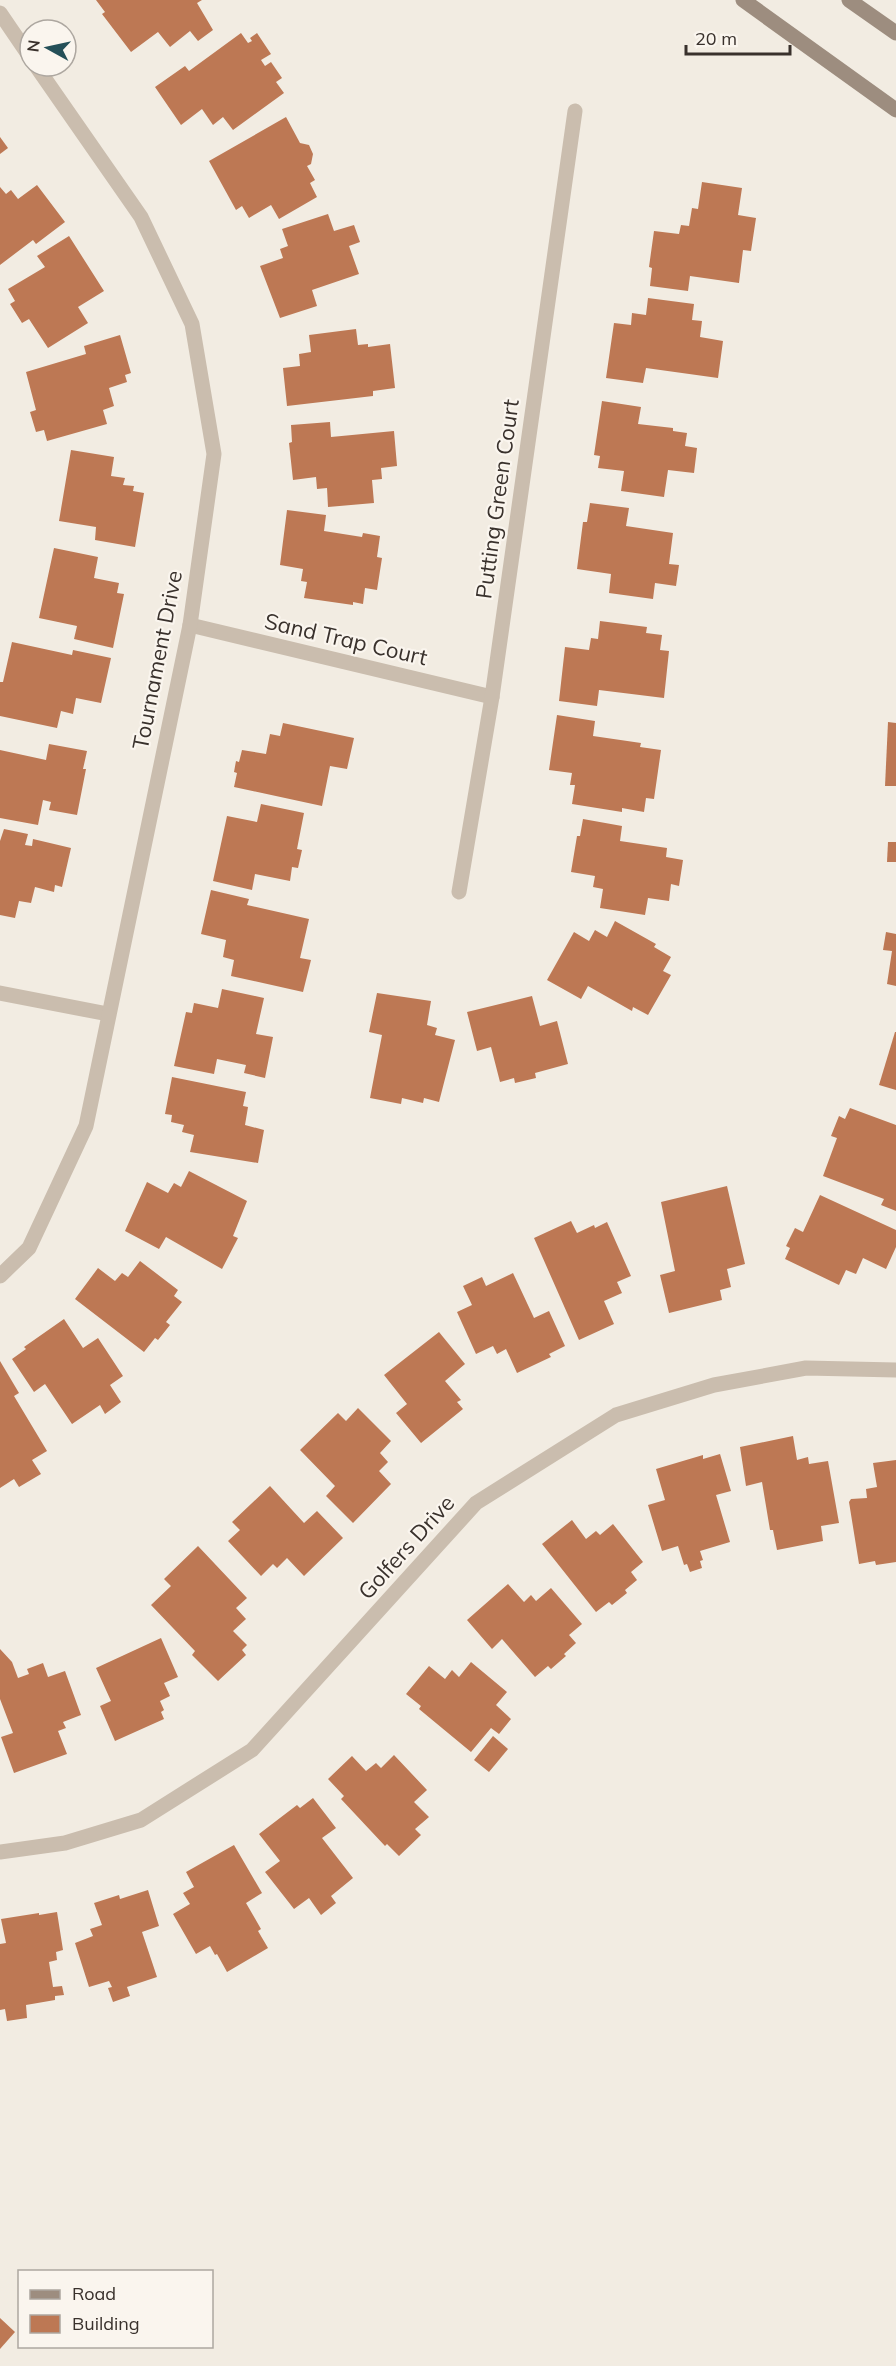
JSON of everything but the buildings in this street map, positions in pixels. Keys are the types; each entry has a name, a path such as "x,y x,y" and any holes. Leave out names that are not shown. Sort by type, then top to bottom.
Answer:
{"main road":[{"path":"743,0 896,110"},
{"path":"849,0 896,33"}],"street":[{"path":"0,13 18,39"},
{"name":"Tournament Drive","path":"0,1276 29,1248 86,1126 190,625 214,454 192,324 141,217 44,78"},
{"name":"Putting Green Court","path":"459,892 492,697 575,111"},
{"name":"Sand Trap Court","path":"190,625 492,697"},
{"path":"0,993 108,1014"},
{"name":"Golfers Drive","path":"0,1852 65,1843 141,1820 252,1750 476,1503 616,1415 714,1385 806,1368 896,1370"}]}
